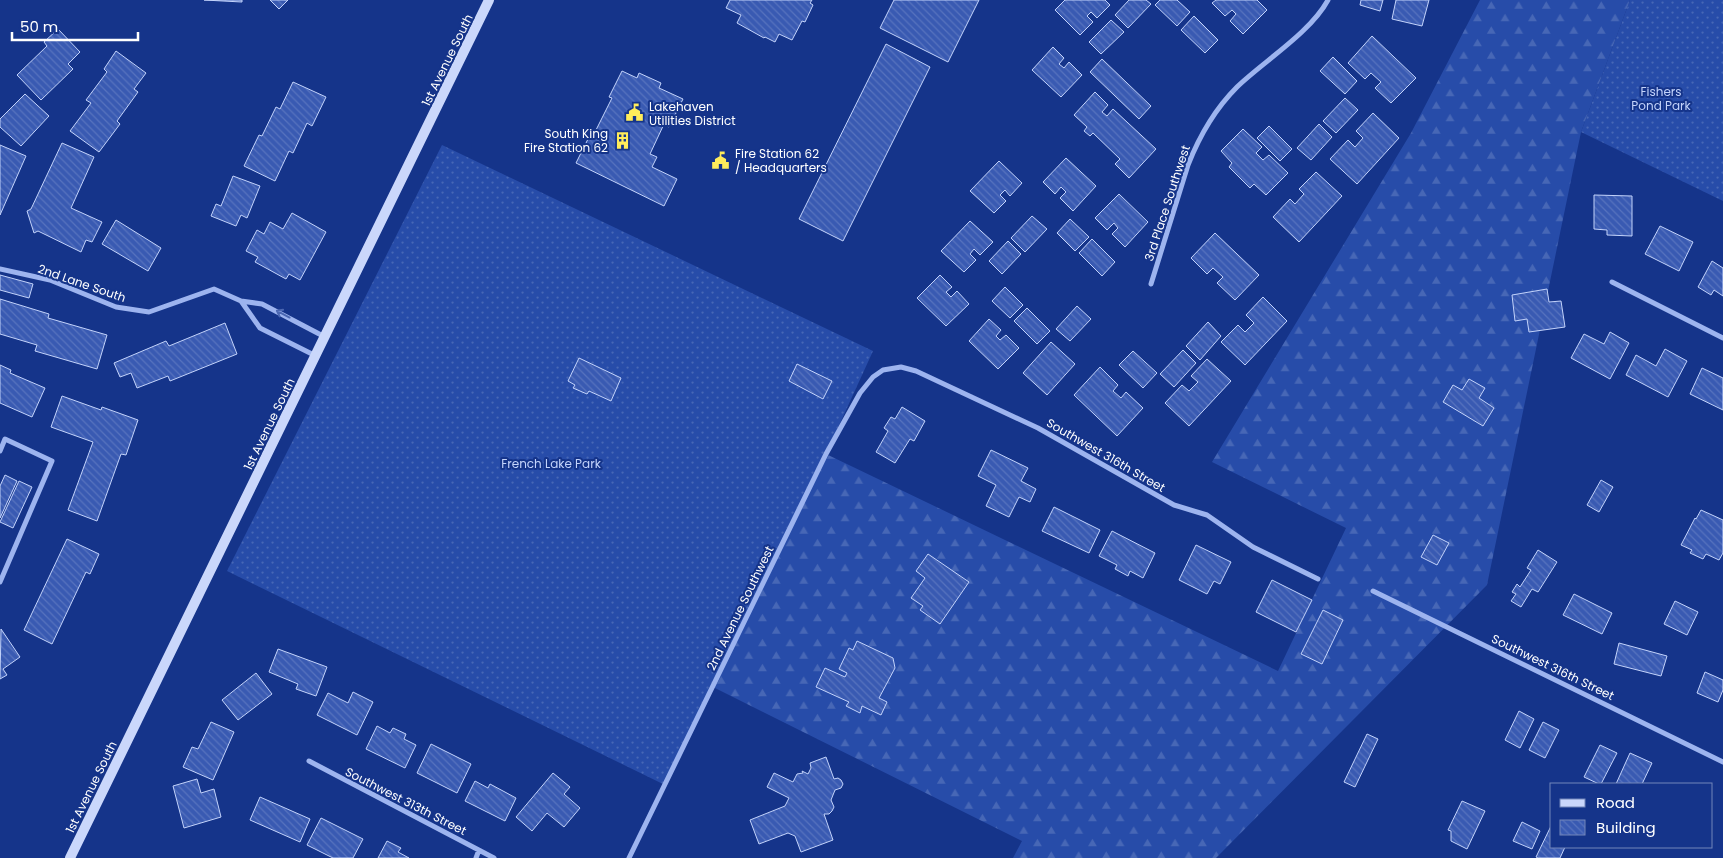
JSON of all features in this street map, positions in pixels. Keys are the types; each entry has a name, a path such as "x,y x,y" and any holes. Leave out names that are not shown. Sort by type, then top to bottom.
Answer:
{"main road":[{"name":"1st Avenue South","path":"70,858 489,0"}],"street":[{"name":"3rd Place Southwest","path":"1151,284 1188,165 1207,126 1235,88 1300,33 1328,0"},
{"name":"2nd Lane South","path":"0,269 50,280 116,307 149,312 214,289 241,301"},
{"path":"1612,282 1723,338"},
{"path":"241,301 262,304 326,337"},
{"path":"241,301 260,328 316,356"},
{"name":"Southwest 316th Street","path":"878,372 888,368 901,367 916,371 1038,428 1174,505 1207,515 1253,547 1318,579"},
{"name":"2nd Avenue Southwest","path":"629,858 826,454 860,393 878,372"},
{"path":"0,451 5,439 52,461 0,582"},
{"name":"Southwest 316th Street","path":"1373,591 1723,762"},
{"name":"Southwest 313th Street","path":"308,761 494,858"},
{"path":"476,858 479,850"}],"green space":[{"path":"1480,0 1630,0 1581,132 1487,585 1216,858 1013,858 1022,841 713,687 826,454 1278,671 1346,528 1212,462 1411,133"},
{"name":"Fishers Pond Park","path":"1630,0 1723,0 1723,201 1581,132"},
{"name":"French Lake Park","path":"442,145 873,351 826,454 665,785 227,571"}],"building":[{"path":"204,0 242,0 242,2"},
{"path":"270,0 288,0 279,9"},
{"path":"730,0 812,0 810,3 813,5 805,22 802,21 792,40 779,34 775,42 737,23 741,15 726,8"},
{"path":"894,0 979,0 948,62 880,28"},
{"path":"1065,0 1105,0 1110,5 1097,18 1091,12 1087,16 1093,22 1080,35 1055,10"},
{"path":"1129,0 1146,0 1151,4 1128,28 1115,15"},
{"path":"1160,0 1177,0 1190,12 1177,26 1155,5"},
{"path":"1216,0 1257,0 1267,10 1243,34 1230,21 1236,14 1232,10 1225,16 1212,3"},
{"path":"1361,0 1383,0 1380,11 1360,5"},
{"path":"1396,0 1429,0 1422,26 1392,19"},
{"path":"1194,16 1218,40 1205,53 1181,30"},
{"path":"1111,20 1124,32 1101,54 1089,42"},
{"path":"58,29 80,52 68,64 73,69 41,100 17,75 47,46 44,42"},
{"path":"1372,36 1416,78 1391,103 1375,88 1381,82 1371,73 1365,79 1348,63"},
{"path":"886,44 930,67 843,241 799,219"},
{"path":"1053,47 1064,58 1059,64 1064,68 1069,62 1082,75 1061,97 1032,70"},
{"path":"116,51 146,73 134,89 138,92 117,121 120,124 99,152 70,131 91,103 86,100 107,72 104,69"},
{"path":"1333,57 1357,81 1345,94 1320,71"},
{"path":"1102,59 1151,106 1139,119 1090,72"},
{"name":"South King Fire Station 62","path":"622,71 637,78 639,73 661,83 659,88 683,99 669,127 664,124 650,154 657,157 652,167 677,179 664,206 576,163 589,137 592,138 612,98 609,97"},
{"path":"293,82 326,97 312,126 307,123 293,153 289,151 275,181 244,166 259,135 262,136 276,107 280,109"},
{"path":"1095,92 1108,105 1102,112 1107,116 1113,109 1156,149 1129,178 1115,164 1120,159 1093,133 1090,136 1084,131 1087,127 1074,115"},
{"path":"25,94 49,116 21,146 0,127 0,119"},
{"path":"1345,98 1358,110 1336,133 1323,121"},
{"path":"1373,113 1399,138 1357,184 1330,159 1348,140 1355,147 1363,138 1356,131"},
{"path":"1319,124 1332,137 1311,160 1297,148"},
{"path":"1269,126 1292,149 1280,161 1257,138"},
{"path":"1243,129 1262,147 1256,153 1263,160 1269,155 1288,173 1266,195 1254,184 1250,188 1229,167 1232,163 1221,151"},
{"path":"62,143 94,157 71,208 102,222 92,242 86,240 81,252 38,231 34,233 27,211 31,209"},
{"path":"0,145 26,156 0,215"},
{"path":"1066,158 1096,186 1073,211 1060,198 1066,192 1061,187 1055,194 1043,182"},
{"path":"999,161 1022,183 1010,196 1005,190 1000,195 1006,201 994,213 970,191"},
{"path":"1316,172 1342,196 1299,242 1273,217 1290,199 1295,204 1304,194 1299,189"},
{"path":"233,176 260,186 247,218 241,215 236,226 211,216 216,204 221,206"},
{"path":"1119,194 1148,222 1125,247 1112,234 1118,228 1114,223 1107,230 1095,218"},
{"path":"1594,195 1632,196 1632,236 1607,235 1607,230 1594,229"},
{"path":"292,213 326,232 300,280 289,274 286,279 255,262 258,257 246,251 257,230 264,234 270,222 283,229"},
{"path":"1032,216 1047,229 1025,252 1011,238"},
{"path":"1070,219 1089,237 1075,251 1057,233"},
{"path":"116,220 161,248 148,271 102,244"},
{"path":"970,221 993,242 980,255 974,249 970,254 976,260 964,272 941,251"},
{"path":"1660,226 1693,242 1679,271 1645,254"},
{"path":"1215,233 1259,275 1235,300 1217,283 1223,277 1213,268 1207,274 1191,258"},
{"path":"1092,239 1115,262 1102,276 1079,253"},
{"path":"1008,241 1021,254 1002,274 989,261"},
{"path":"1712,261 1723,268 1723,296 1714,290 1711,295 1698,287"},
{"path":"0,275 33,284 29,298 0,290"},
{"path":"940,275 952,287 946,292 951,297 957,291 969,304 946,326 917,298"},
{"path":"1005,287 1023,305 1010,318 992,301"},
{"path":"1547,289 1549,302 1561,301 1565,327 1529,332 1527,319 1515,321 1512,295"},
{"path":"1263,297 1287,321 1245,365 1221,342 1238,325 1245,332 1254,323 1246,315"},
{"path":"0,299 49,314 48,318 107,335 97,369 35,351 37,345 0,334"},
{"path":"1077,306 1091,319 1070,341 1056,329"},
{"path":"1027,308 1050,331 1037,344 1014,321"},
{"path":"989,319 1001,330 996,336 1000,340 1006,335 1019,348 998,369 969,341"},
{"path":"1208,322 1221,336 1200,360 1186,346"},
{"path":"225,323 237,354 170,381 168,376 137,388 131,373 120,377 114,363 166,341 169,346"},
{"path":"1610,332 1629,343 1610,379 1571,358 1584,334 1604,344"},
{"path":"1051,342 1075,364 1047,395 1023,373"},
{"path":"1665,349 1687,361 1668,397 1626,375 1636,355 1656,366"},
{"path":"1183,350 1196,363 1174,387 1160,374"},
{"path":"1133,351 1157,373 1143,388 1119,365"},
{"path":"579,358 621,378 611,401 589,391 587,394 573,388 575,385 568,381"},
{"path":"1207,359 1231,381 1189,426 1165,403 1182,385 1189,391 1198,382 1191,376"},
{"path":"797,364 832,381 823,399 789,381"},
{"path":"0,365 11,370 10,373 45,388 32,417 0,403"},
{"path":"1100,367 1118,385 1113,391 1121,398 1126,392 1143,408 1117,436 1074,395"},
{"path":"1702,368 1723,378 1723,410 1690,394"},
{"path":"1469,379 1485,388 1479,398 1494,408 1483,426 1443,402 1453,385 1462,390"},
{"path":"62,396 101,410 102,407 138,420 126,455 121,454 97,521 68,510 93,442 51,427"},
{"path":"902,407 925,421 914,441 910,439 895,463 876,452 888,431 884,428 891,417 895,419"},
{"path":"991,450 1028,468 1021,481 1036,489 1030,502 1019,497 1009,517 986,506 996,485 978,476"},
{"path":"5,475 17,481 0,518 0,486"},
{"path":"1601,480 1613,487 1599,512 1587,505"},
{"path":"19,481 32,487 13,528 0,522"},
{"path":"1054,507 1100,530 1089,553 1042,531"},
{"path":"1701,510 1723,520 1723,553 1719,560 1706,554 1703,559 1690,553 1692,550 1681,545"},
{"path":"1112,531 1155,553 1143,578 1130,571 1128,576 1115,569 1117,565 1099,556"},
{"path":"1433,535 1449,543 1437,565 1421,557"},
{"path":"67,539 99,554 90,574 86,572 52,644 24,630"},
{"path":"1196,545 1231,562 1220,584 1214,581 1207,594 1179,580"},
{"path":"1538,550 1557,562 1538,592 1532,589 1521,607 1511,601 1516,594 1512,592 1517,584 1520,587 1531,570 1527,568"},
{"path":"928,554 969,582 940,624 920,610 923,606 911,598 925,578 916,571"},
{"path":"1272,580 1312,600 1296,632 1256,612"},
{"path":"1574,594 1612,613 1602,634 1563,615"},
{"path":"1675,601 1698,612 1687,635 1664,624"},
{"path":"1323,610 1343,620 1322,664 1301,654"},
{"path":"1,629 20,657 3,669 7,675 0,679"},
{"path":"857,641 893,658 895,668 879,698 887,702 881,715 862,706 860,713 846,706 849,702 816,687 825,668 845,677 847,673 839,669 849,648 853,650"},
{"path":"1619,643 1667,656 1661,676 1614,664"},
{"path":"278,649 327,667 316,696 296,689 298,684 269,672"},
{"path":"1705,672 1723,680 1723,690 1718,702 1697,693"},
{"path":"256,673 272,694 238,720 222,700"},
{"path":"353,692 373,702 357,735 317,715 328,693 348,703"},
{"path":"1519,711 1534,719 1520,748 1505,740"},
{"path":"211,722 234,732 213,780 183,767 192,747 198,749"},
{"path":"1543,722 1559,730 1545,758 1529,750"},
{"path":"377,726 390,733 393,728 406,734 404,739 416,745 405,768 366,749"},
{"path":"1367,734 1378,739 1355,787 1344,782"},
{"path":"431,744 471,764 457,793 417,773"},
{"path":"1600,745 1617,753 1602,783 1597,783 1584,777"},
{"path":"1630,753 1652,763 1642,783 1616,783"},
{"path":"826,757 834,779 838,778 843,784 841,788 835,790 831,800 834,807 832,811 829,814 824,814 833,840 801,852 795,836 788,833 759,844 750,820 785,806 789,798 767,787 774,773 793,782 797,774 803,773 802,771 808,774 811,768 810,763"},
{"path":"553,773 570,787 564,794 580,808 564,827 547,813 532,831 516,817"},
{"path":"197,779 201,793 214,789 221,817 184,828 173,786"},
{"path":"475,781 488,788 490,784 516,798 505,821 465,801"},
{"path":"260,797 310,819 300,842 250,820"},
{"path":"1462,801 1485,811 1467,849 1451,841 1451,831 1448,830"},
{"path":"321,818 363,839 353,858 333,858 307,845"},
{"path":"1522,822 1540,831 1532,849 1513,841"},
{"path":"1550,828 1550,848 1565,848 1560,858 1536,857"},
{"path":"387,841 401,848 398,852 409,858 378,858"}],"place":[{"name":"Lakehaven Utilities District","path":"635,113"},
{"name":"South King Fire Station 62","path":"622,140"},
{"name":"Fire Station 62 / Headquarters","path":"721,160"}]}
